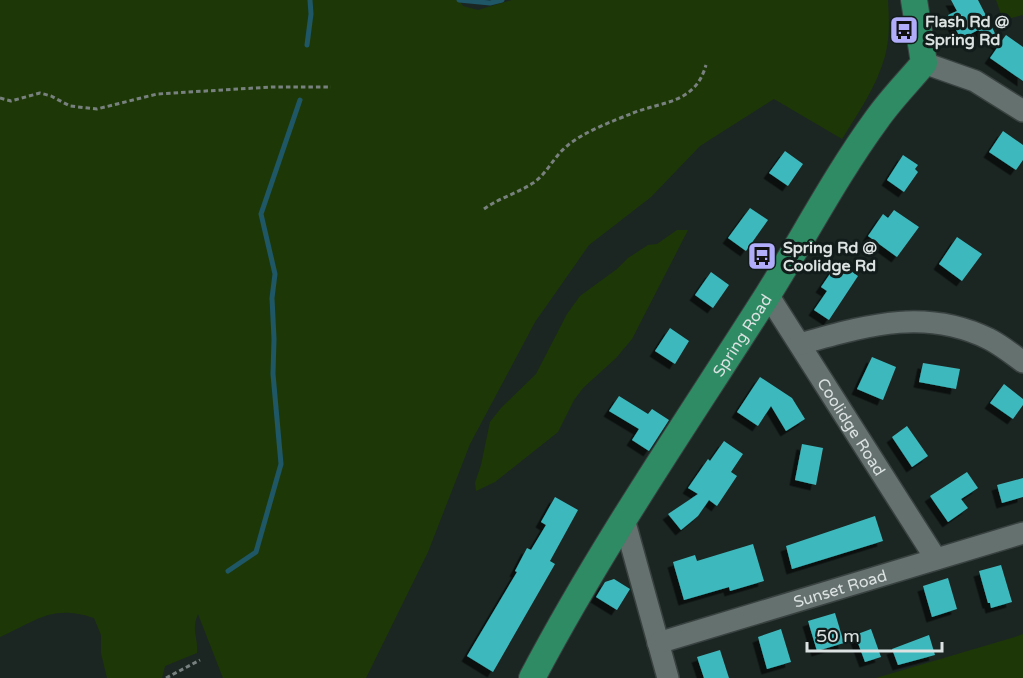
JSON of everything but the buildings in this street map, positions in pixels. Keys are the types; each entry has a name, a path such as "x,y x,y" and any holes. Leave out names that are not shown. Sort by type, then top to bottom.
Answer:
{"main road":[{"path":"914,0 924,63"},
{"name":"Spring Road","path":"532,678 573,602 624,519 768,295 878,117 924,63"}],"street":[{"path":"924,63 975,81 1023,111"},
{"name":"Coolidge Road","path":"768,295 936,559"},
{"path":"800,344 878,323 918,321 954,326 990,339 1023,362"},
{"path":"624,519 668,678"},
{"name":"Sunset Road","path":"658,643 1023,533"}],"path":[{"path":"484,208 535,182 567,145 633,113 682,97 703,76 706,65"},
{"path":"0,98 11,101 40,93 70,106 97,109 157,94 271,87 331,87"},
{"path":"166,678 200,660"}],"green space":[{"path":"0,0 459,0 463,6 478,10 512,0 888,0 889,28 882,67 842,139 774,99 700,146 651,197 589,245 535,322 470,444 428,552 366,678 223,678 198,614 195,629 197,653 165,666 162,678 107,678 101,653 101,635 94,618 66,613 45,616 0,637"},
{"path":"996,0 1023,0 1023,15 1003,20"},
{"path":"677,230 688,230 632,339 616,358 583,388 574,400 558,432 495,482 476,491 475,483 490,422 536,374 567,314 580,296 628,258 648,245 657,244"},
{"path":"1023,634 1023,678 876,678 1015,637"}],"waterway":[{"path":"307,45 311,14 310,0"},
{"path":"459,0 490,3 502,0"},
{"path":"228,571 256,552 281,464 273,374 272,298 275,274 261,214 300,100"}],"place":[{"name":"Flash Rd @ Spring Rd","path":"904,30"},
{"name":"Spring Rd @ Coolidge Rd","path":"762,256"}]}
